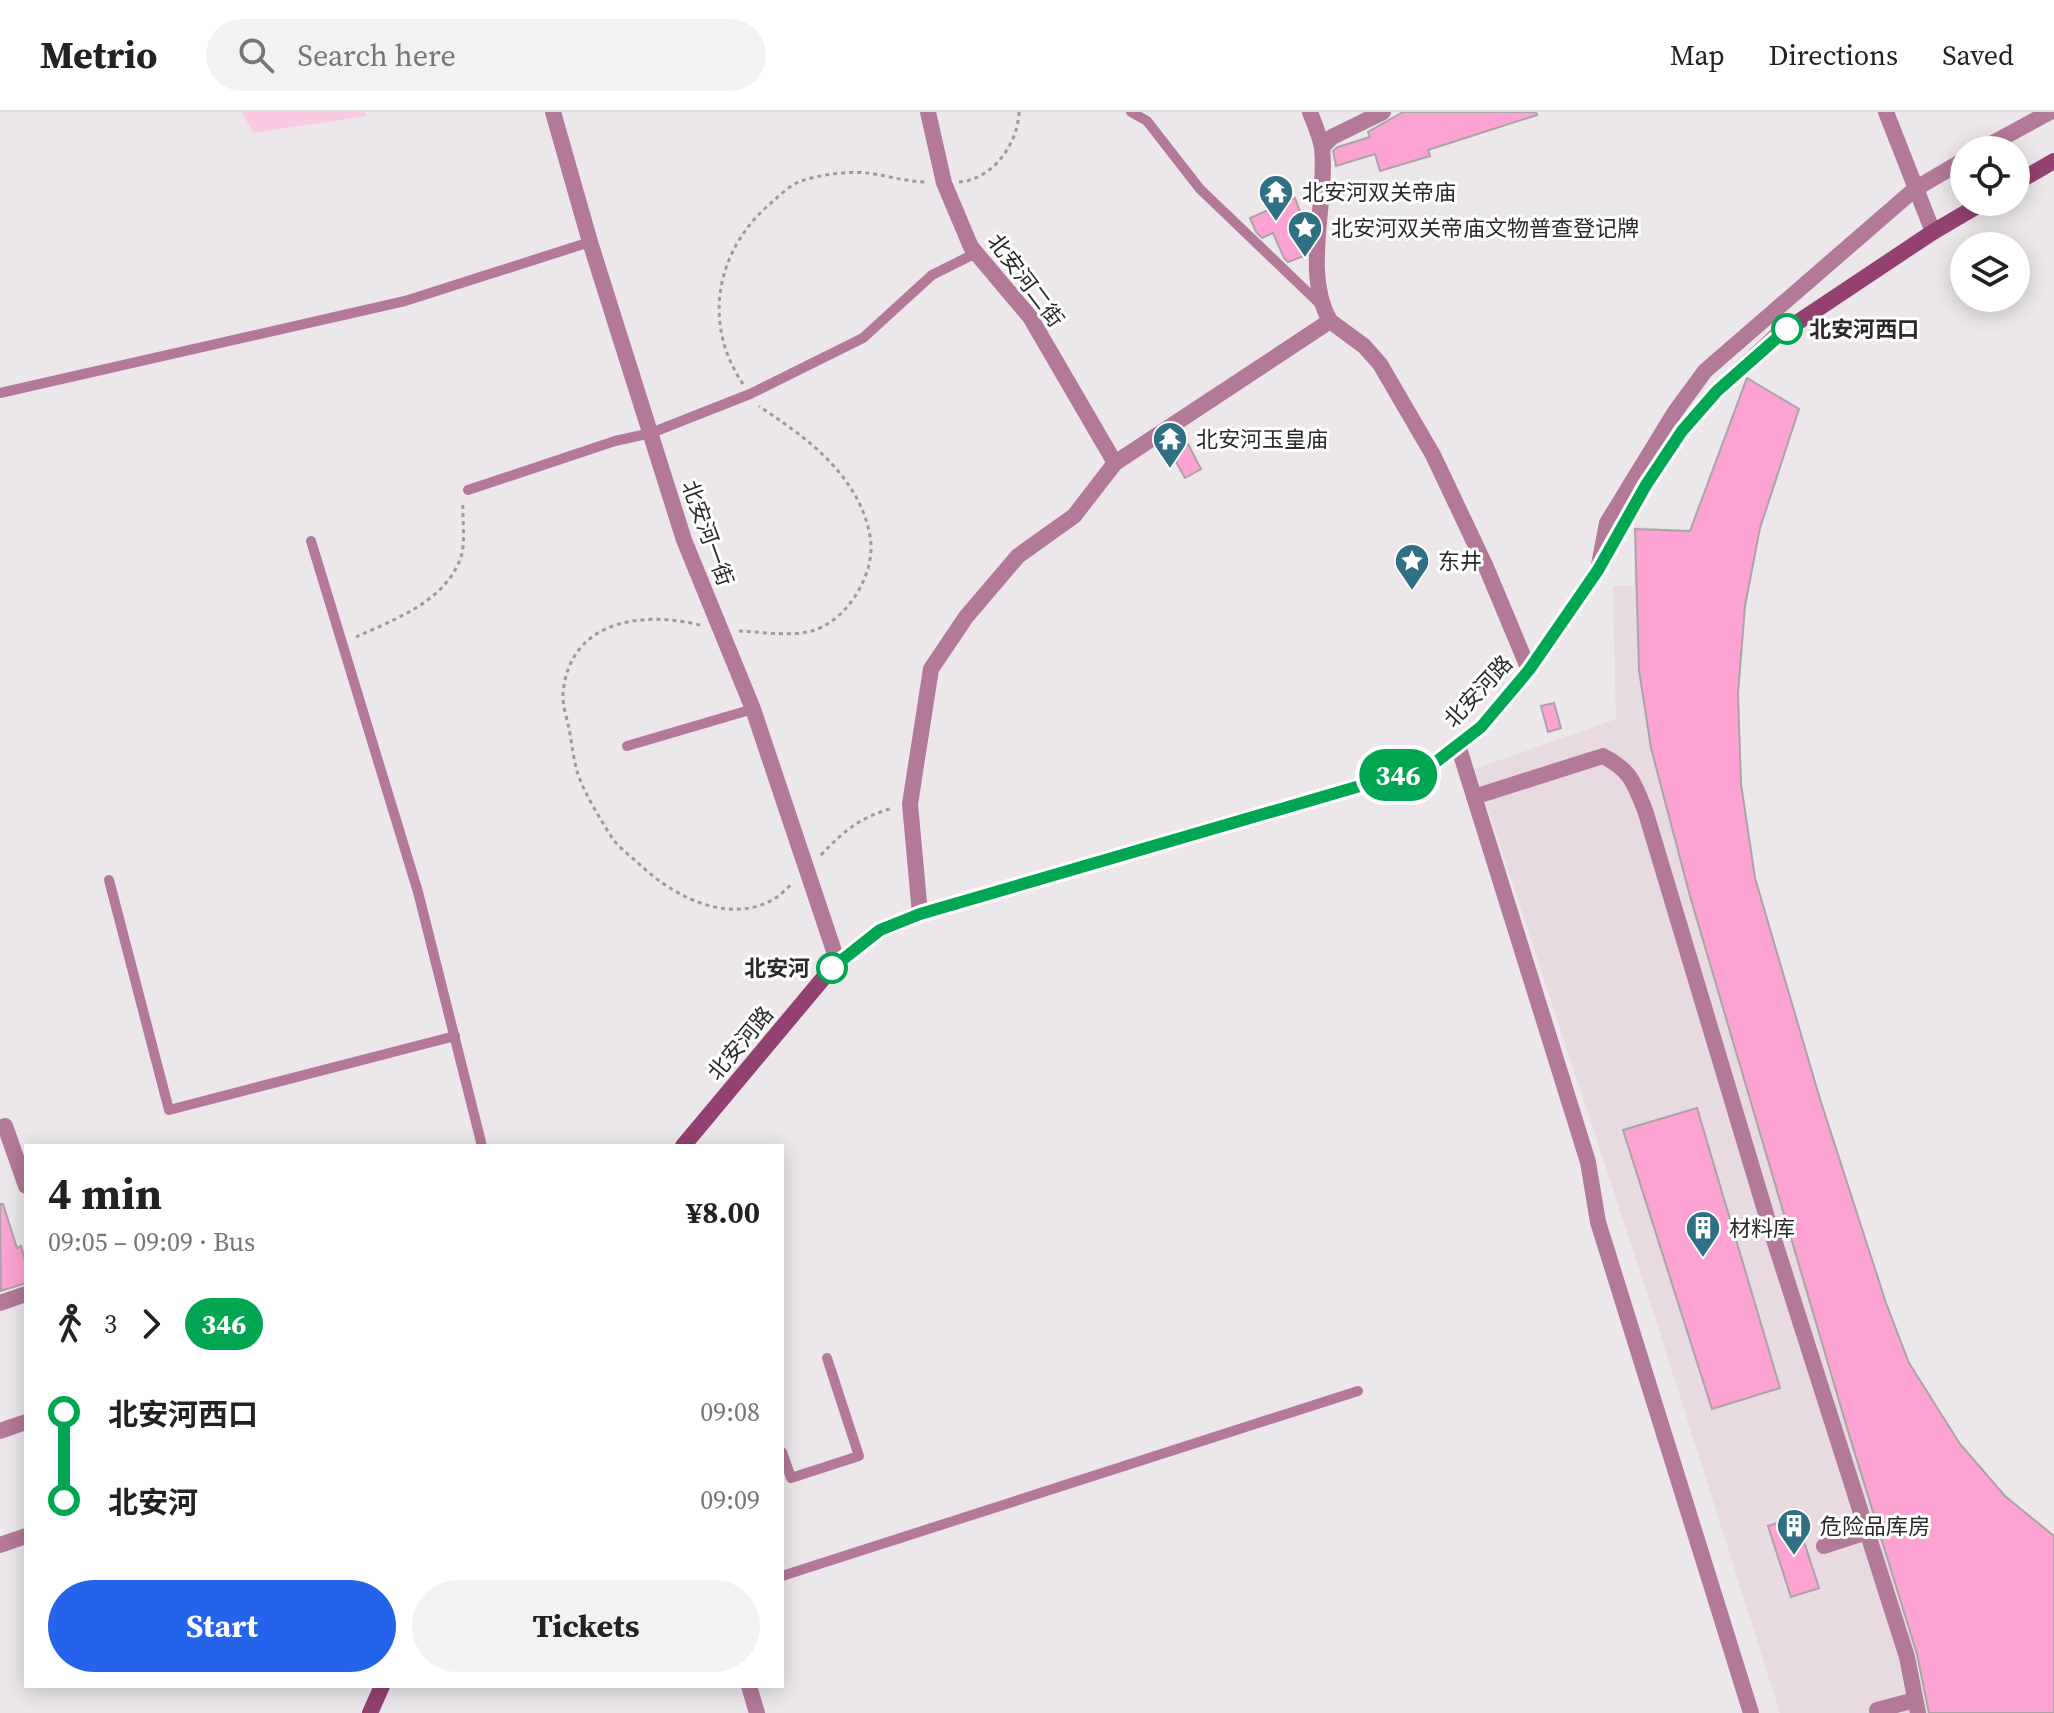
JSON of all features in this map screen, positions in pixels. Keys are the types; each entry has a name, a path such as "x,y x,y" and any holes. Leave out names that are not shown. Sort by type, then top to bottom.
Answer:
{"main road":[{"path":"2030,175 2054,161"},
{"name":"北安河路","path":"685,1144 838,963 880,930 920,914 1432,765 1481,727 1529,670 1598,570 1651,477 1682,431 1717,391 1774,338 1960,216"},
{"path":"370,1713 381,1688"}],"street":[{"name":"北安河一街","path":"553,112 590,242 684,540 753,709 838,963"},
{"name":"北安河二街","path":"928,112 944,183 976,253 1030,317 1115,463"},
{"path":"1310,112 1322,147 1318,282 1326,314 1380,364 1425,442 1486,567 1529,670"},
{"path":"1322,147 1332,137 1383,112"},
{"path":"1886,112 1933,232"},
{"path":"2006,136 2050,112"},
{"path":"1598,570 1607,523 1675,412 1705,371 1915,189 1950,168"},
{"path":"920,914 910,804 931,669 966,617 1018,556 1074,516 1115,463 1326,314"},
{"path":"1458,745 1588,1162 1598,1222 1751,1713"},
{"path":"1474,797 1603,756 1622,766 1634,782 1773,1239 1907,1657 1917,1706 1877,1710"},
{"path":"5,1126 24,1180"},
{"path":"0,1303 24,1295"},
{"path":"0,1431 24,1423"},
{"path":"1824,1546 1867,1532"},
{"path":"0,1545 24,1537"},
{"path":"750,1688 757,1713"}],"lane":[{"path":"1131,112 1147,121 1200,189 1326,314"},
{"path":"0,393 405,301 590,242"},
{"path":"468,490 615,441 651,433 750,394 863,338 932,275 976,253"},
{"path":"311,541 418,892 482,1144"},
{"path":"627,746 753,709"},
{"path":"109,880 169,1110 455,1036"},
{"path":"786,1480 859,1456 827,1358"},
{"path":"784,1575 1358,1391"}],"path":[{"path":"910,804 877,813 846,828 808,870 775,899 740,910 709,907 649,874 612,838 578,773 563,694 570,666 584,644 605,629 635,619 672,618 721,630 807,632 830,623 851,603 864,580 871,550 864,515 850,487 815,445 757,405 728,359 720,326 719,288 733,249 752,220 797,182 824,176 872,173 903,181 944,183 979,178 995,165 1011,144 1019,122 1019,112"},
{"path":"342,644 406,613 443,587 462,555 463,500 468,490"}],"shaded area":[{"path":"242,112 365,112 367,116 253,133"},
{"path":"1746,377 1799,409 1760,528 1745,606 1738,694 1741,784 1755,878 1820,1099 1886,1303 1909,1363 1960,1444 2054,1713 1780,1713 1654,1314 1475,769 1616,719 1613,586 1634,586 1635,526 1690,531"}],"building":[{"path":"1403,112 1536,112 1537,115 1428,150 1430,156 1380,171 1375,154 1336,166 1333,151 1370,137 1368,132"},
{"path":"1295,198 1304,222 1293,226 1304,256 1288,262 1273,233 1262,238 1250,218"},
{"path":"1747,378 1799,409 1760,528 1745,606 1738,694 1741,784 1755,878 1820,1099 1886,1303 1909,1363 1960,1444 2005,1496 2054,1536 2054,1713 1929,1713 1917,1654 1690,896 1651,748 1639,670 1635,529 1690,531"},
{"path":"1188,444 1201,469 1185,478 1171,453"},
{"path":"1554,703 1561,728 1548,732 1541,706"},
{"name":"材料库","path":"1697,1108 1780,1388 1712,1409 1623,1130"},
{"path":"0,1204 3,1204 17,1248 21,1246 24,1256 24,1284 1,1291"},
{"name":"危险品库房","path":"1796,1517 1819,1588 1791,1597 1768,1526"}],"bus line":[{"name":"346","path":"832,968 880,930 920,914 1432,765 1481,727 1529,670 1598,570 1646,485 1682,431 1717,391 1787,329"}],"place":[{"name":"北安河双关帝庙","path":"1276,223"},
{"name":"北安河双关帝庙文物普查登记牌","path":"1305,259"},
{"name":"北安河西口","path":"1787,329"},
{"name":"北安河玉皇庙","path":"1170,470"},
{"name":"东井","path":"1412,592"},
{"name":"北安河","path":"832,968"},
{"name":"材料库","path":"1703,1259"},
{"name":"危险品库房","path":"1794,1557"}]}
